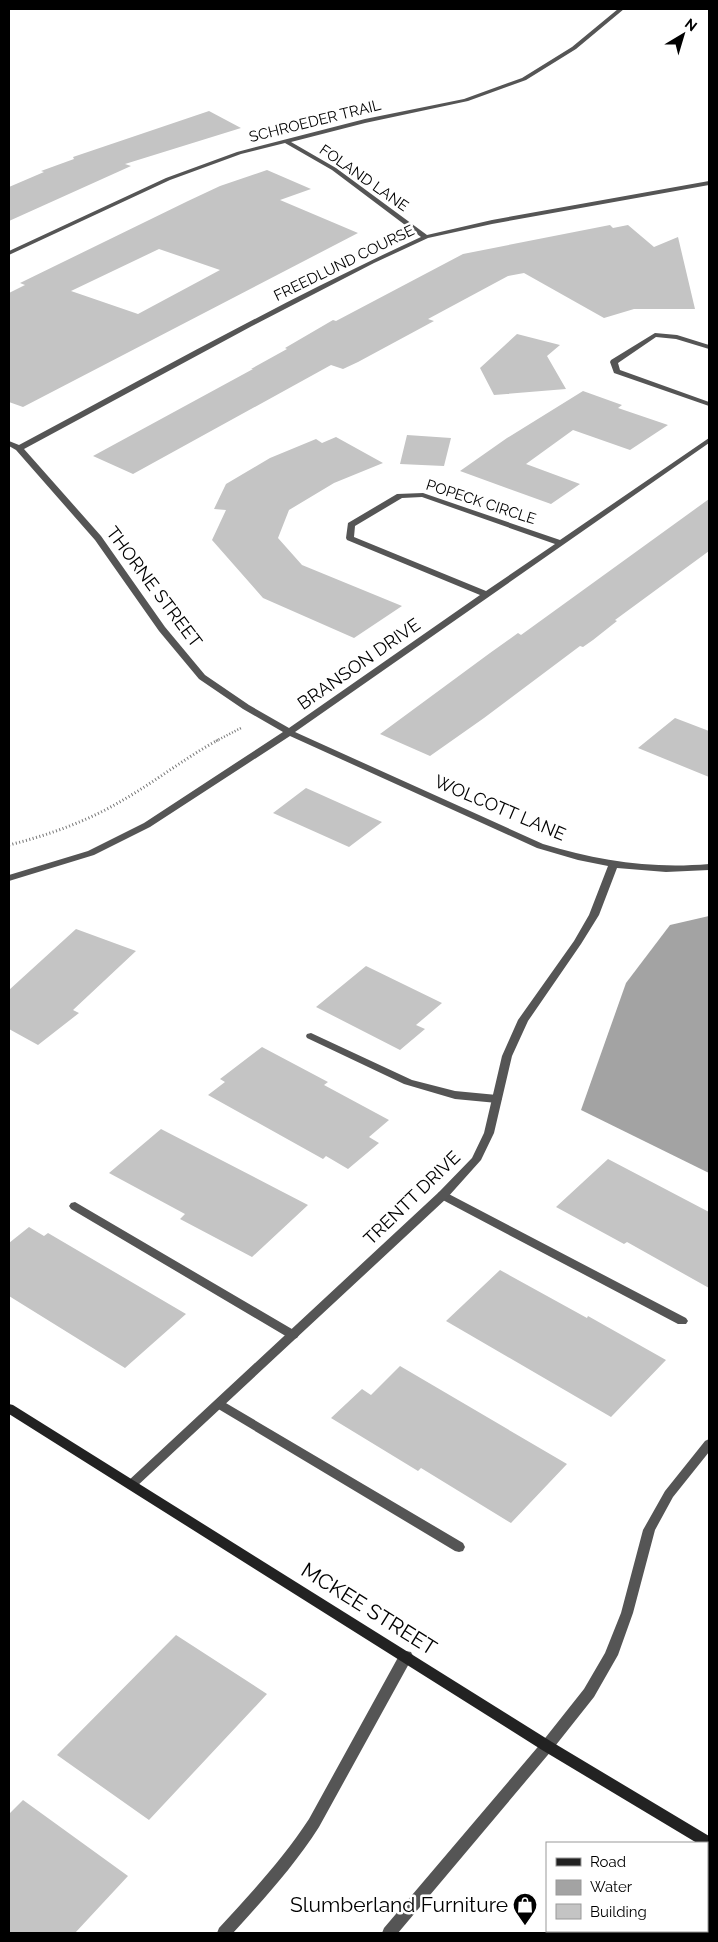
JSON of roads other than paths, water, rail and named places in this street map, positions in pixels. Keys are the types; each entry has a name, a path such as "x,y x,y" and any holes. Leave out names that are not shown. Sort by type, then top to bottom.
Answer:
{"street":[{"name":"SCHROEDER TRAIL","path":"9,253 168,179 239,153 365,121 466,100 524,79 574,48 621,9"},
{"name":"FOLAND LANE","path":"286,141 334,169 426,237"},
{"name":"FREEDLUND COURSE","path":"19,448 250,325 372,262 426,237 492,222 709,183"},
{"path":"709,347 677,337 655,335 614,362 617,371 709,404"},
{"name":"BRANSON DRIVE","path":"9,878 91,853 147,825 289,732 709,440"},
{"name":"THORNE STREET","path":"9,444 19,448 98,538 162,629 202,678 246,708 289,732"},
{"name":"POPECK CIRCLE","path":"486,595 350,538 351,525 400,496 423,496 561,543"},
{"name":"WOLCOTT LANE","path":"289,732 540,846 575,857 613,865 652,869 709,867"},
{"name":"TRENTT DRIVE","path":"132,1484 444,1195 476,1160 489,1133 507,1056 523,1020 578,942 594,915 613,865"},
{"path":"311,1036 408,1082 455,1095 497,1100"},
{"path":"444,1195 682,1321"},
{"path":"75,1206 293,1335"},
{"path":"219,1404 459,1547"},
{"name":"MCKEE STREET","path":"9,1408 547,1746 707,1842"},
{"path":"389,1933 547,1746 589,1693 611,1655 627,1613 649,1530 669,1494 709,1444"},
{"path":"224,1933 297,1849 314,1823 406,1656"}],"water":[{"path":"709,916 709,1173 581,1110 626,983 670,925"}],"place":[{"name":"Slumberland Furniture","path":"525,1926"}]}
